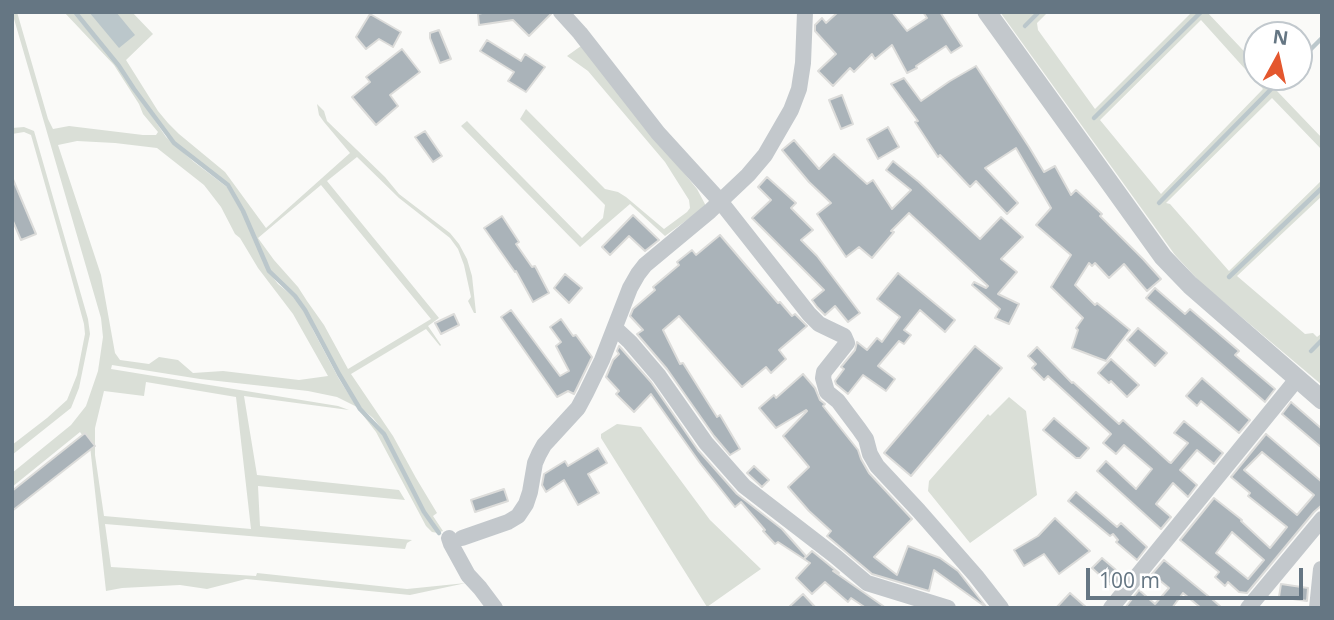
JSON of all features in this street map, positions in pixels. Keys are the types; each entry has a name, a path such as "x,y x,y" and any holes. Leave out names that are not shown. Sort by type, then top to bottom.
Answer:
{"street":[{"path":"561,12 658,133 720,201 809,314 819,324 844,336 847,343 824,372 827,392 838,401 866,439 877,466 928,520 1001,608"},
{"path":"495,608 468,575 451,544 456,538 508,522 518,516 526,504 535,463 544,444 578,408 602,360 630,288 645,265 710,211 748,176 765,155 799,89 805,12"},
{"path":"988,12 1163,257 1190,285 1322,400"},
{"path":"615,328 660,376 706,443 744,485 867,583 948,608"},
{"path":"1111,608 1297,379"},
{"path":"1248,608 1322,519"},
{"path":"1317,608 1321,569"}],"shaded area":[{"path":"12,12 17,12 53,129 69,126 143,135 156,135 158,132 143,114 114,65 64,12 72,12 118,66 166,137 227,187 242,212 268,271 306,312 339,379 357,407 337,397 308,391 200,379 112,365 111,369 349,410 244,396 257,475 399,490 405,500 258,486 260,526 412,540 407,543 405,549 105,524 111,567 256,576 257,573 407,589 466,583 410,595 246,579 207,589 180,585 106,591 90,446 80,432 12,487 12,473 71,425 86,406 98,371 103,337 101,318","holes":["77,141 157,148 204,185 221,207 258,268 293,314 328,376 299,380 223,371 193,373 178,360 159,357 149,364 120,360 115,353 101,275 58,145","146,382 236,397 251,529 104,516 95,455 95,428 104,391 144,396"]},
{"path":"76,12 132,12 153,34 126,60 168,123 225,172 266,228 350,153 319,115 317,104 324,111 327,121 399,194 450,233 459,244 472,276 476,313 468,301 471,297 464,265 450,238 399,198 357,157 327,181 439,318 428,326 440,346 426,329 351,374 393,436 437,513 433,516 443,531 440,532 425,512 385,433 361,408 339,374 306,309 296,295 270,270 244,211 228,184 175,142 120,65","holes":["321,185 431,319 348,369 324,325 298,287 258,238"]},
{"path":"89,12 116,12 135,35 119,48"},
{"path":"1000,12 1038,12 1024,26 1026,28 1042,12 1048,12 1037,23 1038,30 1095,109 1192,12 1199,12 1093,117 1094,119 1203,12 1207,12 1243,50 1243,67 1201,20 1100,120 1161,194 1261,91 1267,91 1157,203 1158,205 1271,91 1277,91 1322,138 1322,150 1272,98 1166,203 1170,204 1229,271 1322,180 1322,187 1227,277 1229,279 1322,191 1322,196 1237,276 1305,334 1313,333 1317,337 1322,333 1322,338 1309,350 1312,352 1322,343 1322,385 1201,283 1175,255"},
{"path":"581,46 697,189 706,206 665,236 630,204 580,247 461,126 467,121 582,238 603,218 605,205 520,119 526,109 605,189 626,197 664,229 687,212 690,208 689,200 665,162 588,71 567,56"},
{"path":"24,127 34,131 90,334 79,388 71,408 12,455 12,445 67,400 77,375 85,334 31,135 24,132 12,134 12,128"},
{"path":"1009,397 1026,411 1037,495 970,543 928,491 929,481 988,414 990,416"},
{"path":"359,410 383,435 423,514 438,533 432,532 426,526 376,432"},
{"path":"617,424 641,427 710,520 761,569 707,607 601,438 601,434"}],"building":[{"path":"838,12 892,12 907,31 927,18 923,12 940,12 962,46 951,53 946,46 907,73 892,45 875,59 872,54 854,72 850,68 833,86 818,71 836,54 815,31 815,25 822,18 826,23"},
{"path":"370,14 401,32 393,47 379,39 366,49 356,37"},
{"path":"478,14 551,14 529,36 513,20 479,25"},
{"path":"439,30 451,59 440,63 430,38 430,33"},
{"path":"487,40 521,61 525,54 545,67 526,92 508,81 514,72 480,51"},
{"path":"402,49 420,72 390,95 398,106 376,125 352,97 370,82 366,77"},
{"path":"976,66 1044,172 1055,166 1071,195 1076,190 1102,214 1100,216 1161,279 1147,291 1124,264 1109,278 1095,263 1092,266 1089,263 1075,285 1095,305 1097,303 1130,330 1106,361 1072,348 1078,330 1076,328 1083,318 1051,287 1071,255 1036,225 1051,208 1016,148 985,168 1018,203 1007,214 976,181 970,187 940,155 938,157 915,122 918,121 891,84 904,78 921,101"},
{"path":"842,95 853,124 841,129 829,100"},
{"path":"888,127 899,147 878,159 867,139"},
{"path":"425,131 442,156 433,162 415,137"},
{"path":"794,140 819,169 834,154 867,184 873,180 892,209 911,190 886,170 893,161 980,239 1001,217 1023,237 1001,259 1017,272 998,294 1019,304 1009,324 995,318 1000,309 972,285 974,282 986,288 988,286 909,213 891,231 894,232 872,258 859,247 846,257 817,214 831,203 782,150"},
{"path":"12,177 36,234 21,240 12,219"},
{"path":"767,177 796,203 791,208 813,230 801,240 817,256 860,313 848,322 835,306 825,315 817,307 812,300 824,290 752,218 771,200 758,187"},
{"path":"633,215 659,240 645,251 629,236 610,255 602,247"},
{"path":"502,216 519,242 516,244 532,267 535,266 549,293 533,302 516,271 484,228"},
{"path":"720,235 778,303 807,326 779,350 786,359 771,373 766,367 742,387 679,316 663,330 680,364 683,363 717,417 720,415 740,449 730,455 667,369 637,334 643,330 630,316 633,309 655,290 653,287 679,265 677,262 692,250 696,255"},
{"path":"898,273 955,320 945,332 920,310 904,330 911,335 904,344 899,341 878,366 895,379 886,391 863,375 848,394 835,381 844,369 841,367 855,350 857,342 867,350 877,338 882,342 900,317 877,299"},
{"path":"565,274 582,288 569,303 554,288"},
{"path":"1155,288 1185,314 1190,309 1239,351 1235,355 1275,389 1265,402 1146,298"},
{"path":"511,310 560,376 569,371 556,346 561,342 550,327 561,319 573,336 576,335 592,357 574,394 568,391 557,397 501,317"},
{"path":"454,314 459,325 441,334 435,323"},
{"path":"1138,328 1167,353 1155,366 1127,340"},
{"path":"619,346 651,382 698,450 737,494 782,529 806,556 804,559 778,542 775,544 741,502 735,507 651,394 634,412 616,394 619,391 606,377 613,360 619,354"},
{"path":"975,346 1002,368 911,476 884,453"},
{"path":"1037,347 1072,383 1119,424 1123,420 1169,462 1171,463 1188,443 1174,433 1184,421 1223,453 1214,464 1197,450 1180,470 1197,485 1188,497 1173,483 1156,504 1171,517 1161,529 1097,471 1106,461 1136,489 1152,469 1124,445 1116,454 1103,443 1111,434 1048,376 1044,380 1032,368 1036,364 1028,356"},
{"path":"1111,359 1139,385 1127,397 1111,381 1109,383 1098,373"},
{"path":"803,374 825,404 823,406 858,450 869,473 912,519 874,557 897,575 908,546 940,558 958,571 987,608 934,570 929,591 872,574 827,536 831,531 788,487 809,467 783,436 807,411 776,428 759,408 774,395 776,398"},
{"path":"1202,378 1250,420 1239,433 1201,401 1197,406 1186,396"},
{"path":"1291,402 1322,429 1322,448 1282,414"},
{"path":"1054,418 1089,448 1080,458 1076,458 1043,430"},
{"path":"85,433 95,446 12,511 12,491"},
{"path":"1266,434 1322,482 1322,505 1247,593 1239,592 1228,582 1225,586 1215,577 1219,572 1180,540 1214,498 1242,520 1270,548 1287,527 1248,496 1250,493 1231,477","holes":["1262,452 1314,495 1297,515 1244,470","1232,532 1264,560 1248,579 1216,553"]},
{"path":"598,448 607,463 588,474 599,493 578,505 564,480 546,492 542,485 544,474 565,461 568,466"},
{"path":"754,466 769,480 762,487 747,473"},
{"path":"504,489 508,501 475,512 471,500"},
{"path":"1076,492 1117,527 1121,523 1147,547 1137,560 1116,542 1118,540 1113,534 1110,536 1068,501"},
{"path":"1055,518 1090,551 1059,574 1044,554 1024,566 1014,550 1038,536"},
{"path":"812,551 839,573 833,571 886,608 866,608 851,598 848,602 825,582 812,594 796,578 810,563 804,559"},
{"path":"1102,558 1123,576 1114,588 1092,568"},
{"path":"1164,560 1222,608 1201,608 1183,593 1172,608 1125,608 1139,590 1155,604 1169,588 1152,574"},
{"path":"1281,584 1308,588 1307,601 1279,597"},
{"path":"1070,593 1087,608 1056,608"},
{"path":"803,594 816,608 788,608"}],"waterway":[{"path":"75,12 119,66 174,143 228,185 243,211 269,271 295,296 305,310 360,409 384,434 424,512 439,533"},
{"path":"1025,26 1039,12"},
{"path":"1094,118 1201,12"},
{"path":"1313,47 1322,38"},
{"path":"1159,203 1269,91"},
{"path":"1229,277 1322,188"},
{"path":"1311,351 1322,340"}]}
